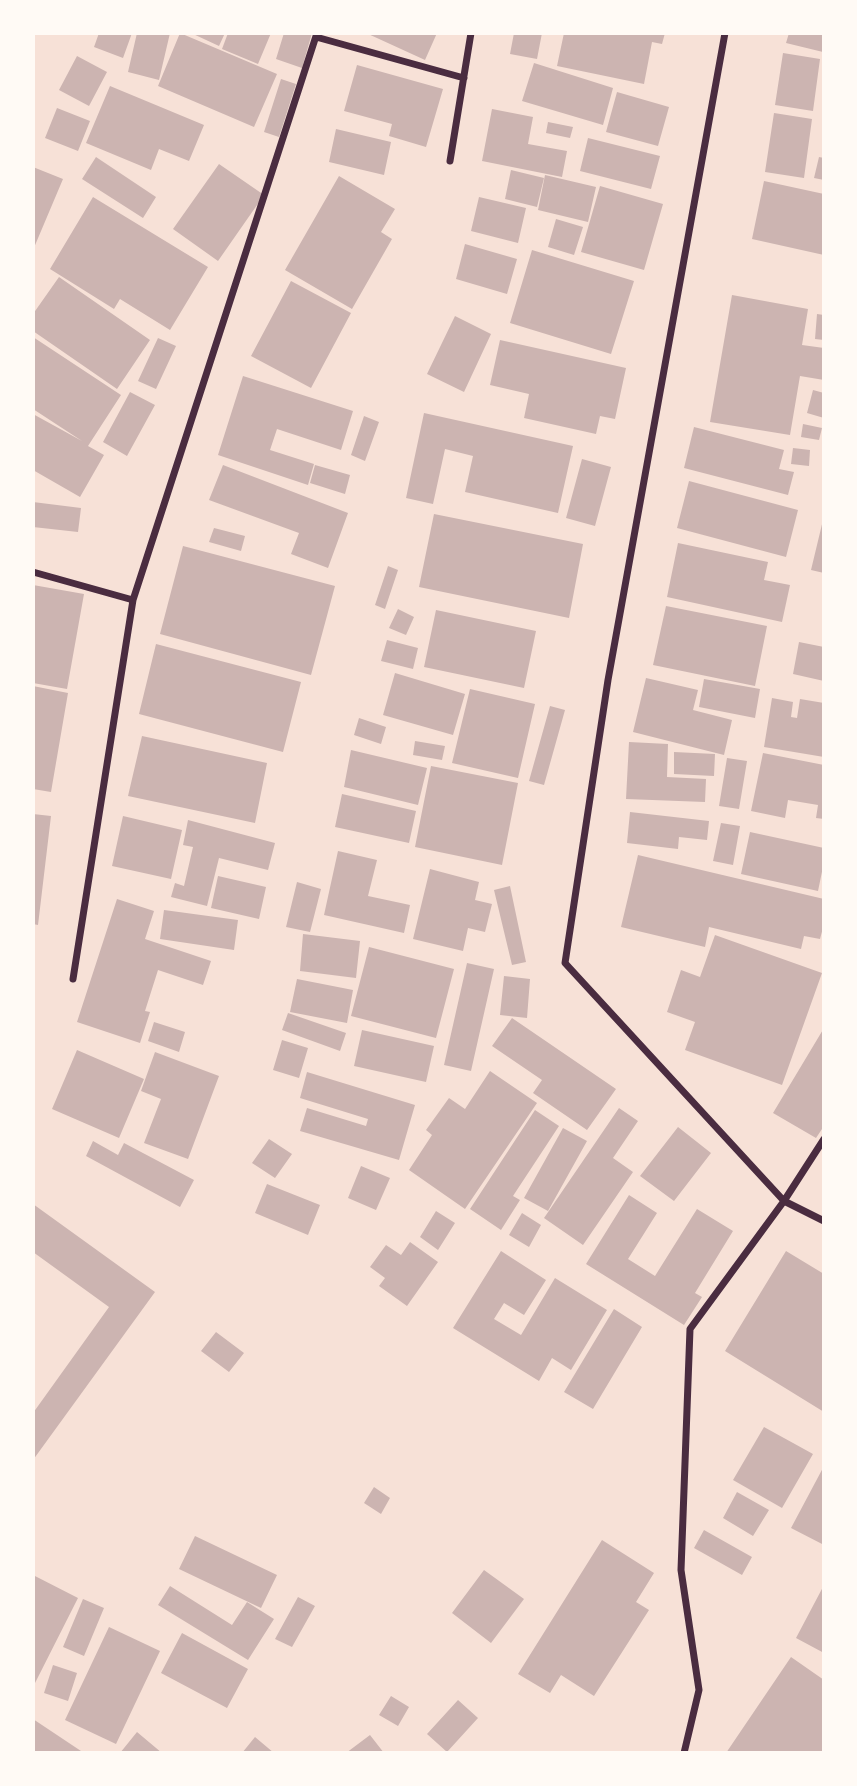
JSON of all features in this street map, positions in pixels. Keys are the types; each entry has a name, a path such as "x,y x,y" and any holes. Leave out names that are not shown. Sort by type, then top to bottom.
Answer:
{"street":[{"path":"450,161 471,33"},
{"path":"725,33 608,680 565,963 784,1201 824,1221"},
{"path":"73,979 133,600 316,35 464,78"},
{"path":"33,572 133,600"},
{"path":"684,1753 699,1690 681,1570 690,1329 784,1201 824,1139"}],"building":[{"path":"99,33 132,33 123,58 94,47"},
{"path":"137,33 170,33 159,80 128,72"},
{"path":"180,33 277,74 254,127 158,86"},
{"path":"191,33 225,33 219,46"},
{"path":"228,33 271,33 258,64 222,49"},
{"path":"284,33 312,33 302,68 276,59"},
{"path":"366,33 437,33 425,60"},
{"path":"514,33 542,33 537,59 510,54"},
{"path":"564,33 665,33 662,44 652,42 644,84 557,66"},
{"path":"789,33 824,33 823,52 786,43"},
{"path":"783,53 820,59 813,111 775,105"},
{"path":"77,56 107,72 89,106 59,90"},
{"path":"534,63 613,88 603,125 522,101"},
{"path":"357,65 443,89 426,147 389,136 392,124 344,111"},
{"path":"281,79 296,84 279,137 264,132"},
{"path":"110,86 204,125 189,161 159,149 151,170 86,143"},
{"path":"617,92 669,107 658,146 606,132"},
{"path":"57,108 90,121 78,151 45,138"},
{"path":"492,109 533,117 528,144 567,151 562,177 482,161"},
{"path":"774,113 812,119 804,178 765,172"},
{"path":"548,122 573,127 570,138 546,133"},
{"path":"336,129 391,142 384,175 329,162"},
{"path":"588,138 660,156 651,189 580,171"},
{"path":"96,157 156,197 143,218 82,179"},
{"path":"819,157 824,158 824,180 814,178"},
{"path":"219,164 264,195 218,261 173,229"},
{"path":"33,167 63,179 33,250"},
{"path":"511,170 544,178 537,207 505,199"},
{"path":"545,175 596,187 588,222 538,210"},
{"path":"339,176 395,209 381,232 392,239 352,309 285,270"},
{"path":"764,181 824,194 824,255 752,239"},
{"path":"600,186 663,204 644,270 581,252"},
{"path":"93,197 208,267 170,330 120,299 114,309 50,269"},
{"path":"479,197 526,208 518,243 471,231"},
{"path":"556,219 583,227 574,255 548,247"},
{"path":"465,244 517,259 507,294 456,279"},
{"path":"532,250 634,281 611,354 510,323"},
{"path":"59,277 150,340 117,389 33,331 33,314"},
{"path":"291,281 351,313 311,388 251,356"},
{"path":"732,295 808,309 802,345 824,348 824,380 800,376 790,435 710,422"},
{"path":"817,314 824,315 824,340 815,339"},
{"path":"455,316 491,334 464,392 427,374"},
{"path":"33,337 121,395 88,446 104,455 80,497 33,470 33,414 82,441 33,409"},
{"path":"158,338 176,346 156,389 138,381"},
{"path":"500,340 626,368 615,419 600,416 596,434 524,418 529,394 490,385"},
{"path":"243,376 353,411 341,450 277,429 270,450 314,464 308,485 218,455"},
{"path":"813,390 824,393 824,418 807,413"},
{"path":"130,392 155,405 127,456 103,442"},
{"path":"424,413 573,446 558,513 465,492 473,456 445,449 433,504 406,498"},
{"path":"364,416 379,422 365,461 351,455"},
{"path":"803,424 822,428 819,440 801,437"},
{"path":"694,427 784,450 779,469 794,472 788,495 684,468"},
{"path":"793,448 810,450 809,466 791,464"},
{"path":"582,459 611,467 595,526 566,518"},
{"path":"223,465 348,513 328,568 291,554 299,533 209,500"},
{"path":"315,465 350,475 345,494 310,483"},
{"path":"689,481 798,510 786,557 677,528"},
{"path":"33,502 81,508 78,532 33,527"},
{"path":"434,514 583,544 569,618 419,587"},
{"path":"824,520 824,573 811,570"},
{"path":"214,528 245,536 241,551 209,542"},
{"path":"678,543 768,562 764,580 790,585 782,622 667,597"},
{"path":"183,546 335,586 311,675 160,634"},
{"path":"388,566 398,570 385,609 375,605"},
{"path":"33,585 84,594 67,689 33,683"},
{"path":"666,606 767,626 755,686 653,665"},
{"path":"398,609 414,617 406,635 389,628"},
{"path":"436,610 536,631 524,688 424,667"},
{"path":"387,640 418,648 413,669 381,661"},
{"path":"799,642 824,647 824,681 793,674"},
{"path":"156,644 301,682 283,752 139,714"},
{"path":"395,673 465,694 453,735 383,715"},
{"path":"646,678 698,690 693,710 732,720 724,755 633,732"},
{"path":"704,679 760,689 755,718 699,707"},
{"path":"33,686 68,693 51,792 33,789"},
{"path":"470,689 535,704 518,778 452,763"},
{"path":"772,698 793,702 791,717 797,718 800,699 824,703 824,757 764,747"},
{"path":"550,706 565,710 544,785 529,781"},
{"path":"359,718 386,727 381,744 354,735"},
{"path":"142,736 267,763 255,823 128,796"},
{"path":"415,741 445,746 442,760 413,755"},
{"path":"629,742 668,744 667,777 706,779 705,802 626,799"},
{"path":"351,750 427,768 418,805 344,787"},
{"path":"674,752 715,754 714,776 674,774"},
{"path":"763,753 824,765 824,819 816,818 818,805 788,800 785,818 751,811"},
{"path":"727,758 747,761 739,809 719,806"},
{"path":"431,766 518,783 502,865 415,847"},
{"path":"342,794 416,811 409,843 335,827"},
{"path":"630,812 709,821 707,840 679,837 678,849 627,843"},
{"path":"33,814 51,816 38,925 33,924"},
{"path":"123,816 182,830 171,879 112,866"},
{"path":"188,820 275,843 268,870 219,858 207,906 171,897 175,883 184,886 193,847 183,845"},
{"path":"721,823 740,826 733,865 713,861"},
{"path":"750,832 824,848 818,891 741,874"},
{"path":"338,851 377,860 368,896 410,905 404,933 324,915"},
{"path":"638,855 824,899 824,924 820,939 804,936 801,949 709,927 705,947 621,927"},
{"path":"430,869 479,882 475,900 492,904 485,932 468,928 463,951 413,939"},
{"path":"218,876 266,887 259,919 211,908"},
{"path":"297,882 321,889 310,932 286,927"},
{"path":"510,886 526,962 512,965 494,890"},
{"path":"117,899 154,911 145,939 211,961 203,985 158,970 145,1011 150,1012 140,1043 77,1022"},
{"path":"164,910 238,920 234,950 160,939"},
{"path":"303,934 360,941 356,978 300,971"},
{"path":"715,935 822,973 782,1085 685,1050 695,1022 667,1012 681,970 700,977"},
{"path":"369,947 454,969 436,1038 351,1016"},
{"path":"467,963 494,969 471,1071 444,1065"},
{"path":"504,976 530,979 527,1018 500,1015"},
{"path":"297,979 353,990 347,1023 290,1012"},
{"path":"288,1013 346,1033 340,1051 282,1030"},
{"path":"512,1018 616,1089 587,1130 533,1093 542,1080 492,1046"},
{"path":"154,1022 185,1032 179,1052 148,1041"},
{"path":"824,1028 824,1126 816,1138 773,1113"},
{"path":"362,1030 434,1046 426,1082 354,1066"},
{"path":"282,1040 308,1048 299,1078 273,1070"},
{"path":"77,1050 144,1079 119,1138 52,1109"},
{"path":"155,1052 219,1076 188,1159 144,1143 161,1099 141,1091"},
{"path":"490,1071 537,1103 465,1209 409,1170 432,1135 426,1130 449,1098 465,1109"},
{"path":"307,1072 415,1105 399,1160 300,1131 307,1108 366,1126 368,1119 300,1098"},
{"path":"619,1108 638,1121 613,1158 633,1172 583,1245 544,1218"},
{"path":"535,1110 559,1126 513,1196 520,1200 501,1230 470,1209"},
{"path":"678,1127 711,1153 674,1201 640,1176"},
{"path":"563,1128 587,1141 548,1211 524,1198"},
{"path":"269,1139 292,1154 275,1178 252,1163"},
{"path":"93,1141 118,1155 124,1143 194,1180 180,1207 86,1156"},
{"path":"361,1166 390,1178 376,1210 348,1198"},
{"path":"267,1184 320,1205 308,1235 255,1213"},
{"path":"629,1195 657,1213 628,1259 655,1276 697,1209 733,1231 695,1293 702,1297 684,1325 586,1264"},
{"path":"33,1204 155,1292 33,1460 33,1413 109,1307 33,1252"},
{"path":"436,1211 455,1223 438,1250 420,1237"},
{"path":"522,1213 541,1225 529,1247 509,1235"},
{"path":"410,1242 438,1262 407,1306 379,1286 385,1278 370,1267 386,1245 401,1255"},
{"path":"501,1251 546,1280 524,1315 504,1303 494,1319 521,1335 555,1278 607,1310 571,1370 552,1358 539,1381 453,1328"},
{"path":"786,1251 824,1274 824,1412 725,1351"},
{"path":"614,1309 642,1327 593,1409 564,1392"},
{"path":"216,1332 244,1353 229,1372 201,1351"},
{"path":"764,1427 813,1454 782,1508 733,1480"},
{"path":"824,1466 824,1545 791,1528"},
{"path":"374,1487 390,1498 381,1514 364,1503"},
{"path":"737,1492 769,1510 753,1536 723,1518"},
{"path":"704,1530 752,1557 742,1575 694,1548"},
{"path":"195,1536 277,1575 261,1608 179,1569"},
{"path":"602,1540 654,1573 636,1602 649,1610 594,1696 561,1675 550,1693 518,1674"},
{"path":"484,1570 524,1599 491,1643 452,1613"},
{"path":"33,1575 78,1598 33,1687"},
{"path":"824,1585 824,1653 796,1638"},
{"path":"170,1586 232,1625 247,1602 274,1619 248,1660 158,1605"},
{"path":"298,1597 315,1606 292,1647 275,1639"},
{"path":"83,1599 104,1608 84,1656 63,1647"},
{"path":"109,1627 160,1651 116,1744 65,1720"},
{"path":"182,1633 248,1669 227,1708 161,1673"},
{"path":"791,1657 824,1680 824,1753 726,1753"},
{"path":"53,1665 77,1673 68,1701 44,1693"},
{"path":"391,1696 409,1707 398,1726 379,1715"},
{"path":"458,1700 478,1718 447,1752 427,1734"},
{"path":"33,1719 84,1753 33,1753"},
{"path":"137,1732 162,1753 120,1753"},
{"path":"370,1735 384,1753 346,1753"},
{"path":"255,1737 274,1753 242,1753"}]}
